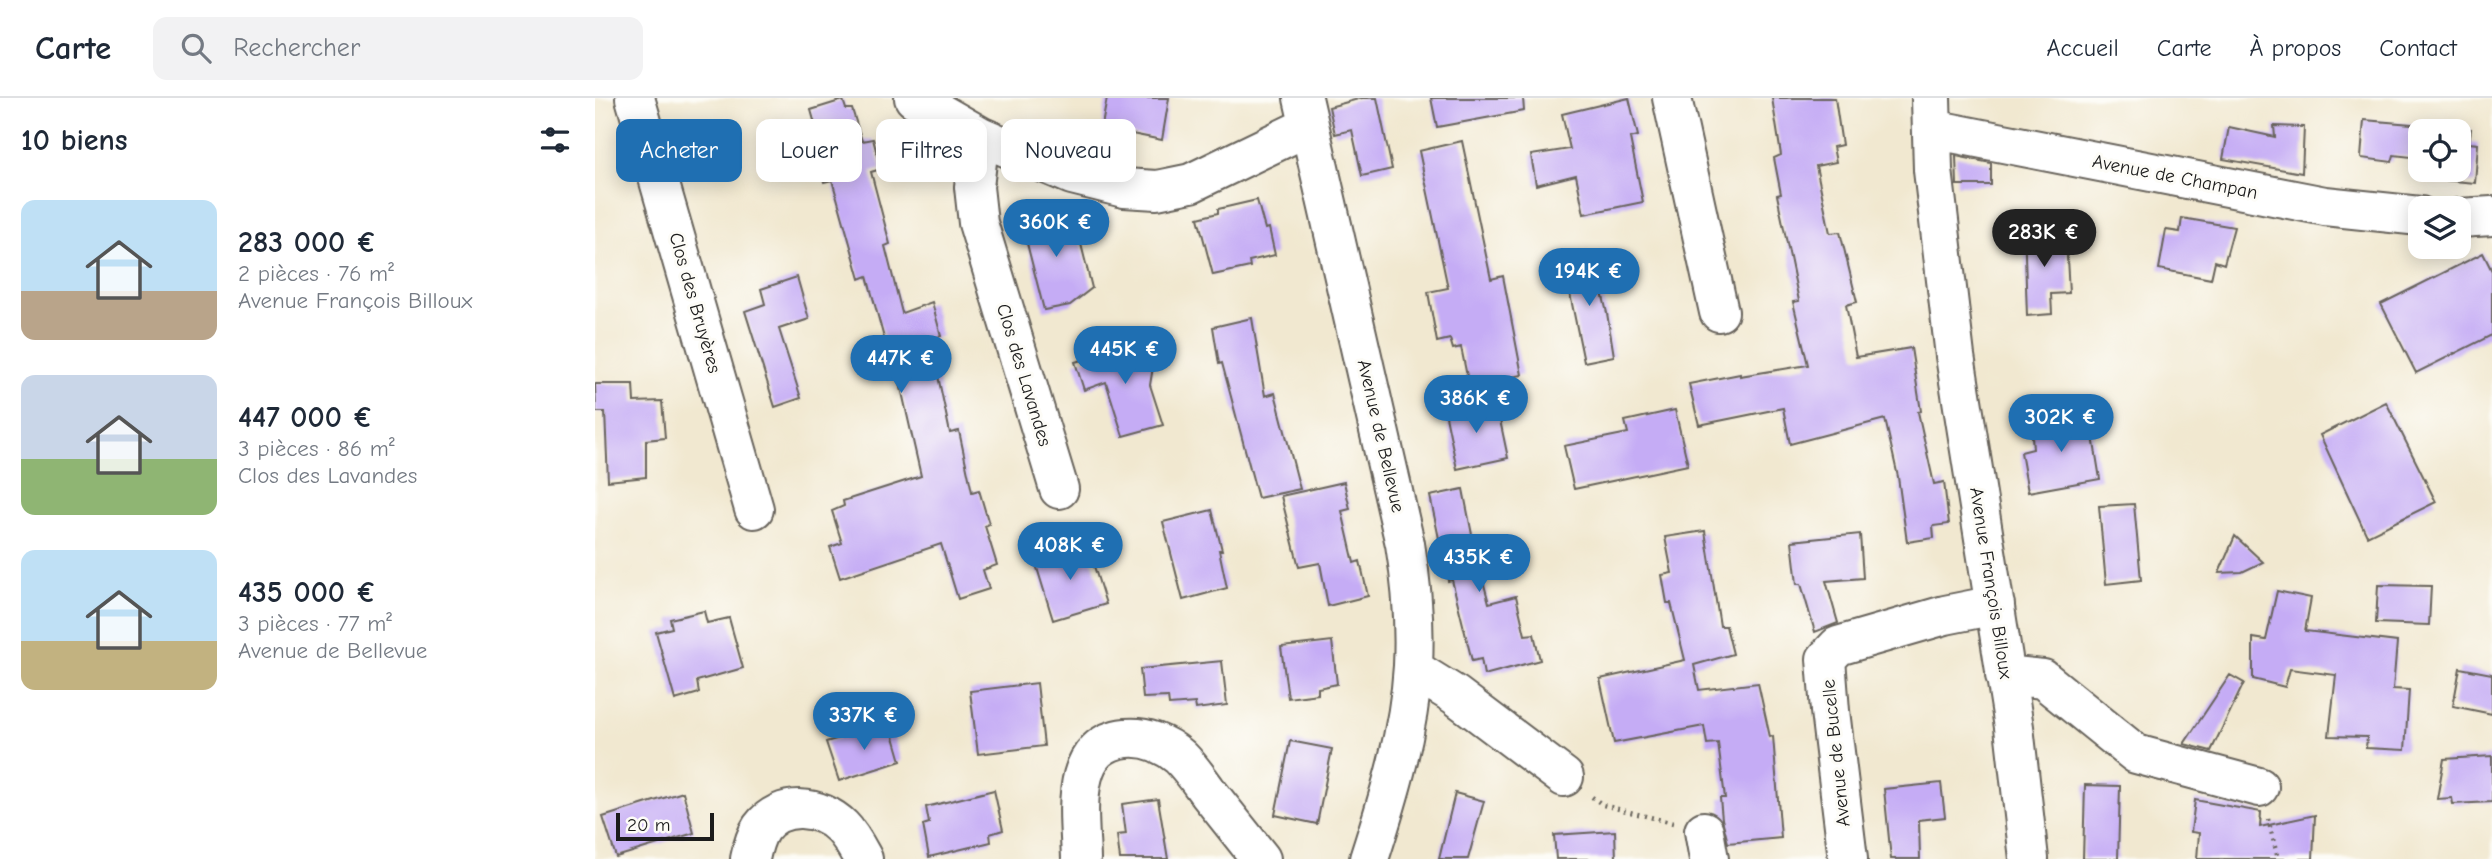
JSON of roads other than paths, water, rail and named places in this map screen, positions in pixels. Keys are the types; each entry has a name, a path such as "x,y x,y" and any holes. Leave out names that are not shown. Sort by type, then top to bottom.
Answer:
{"street":[{"name":"Clos des Bruyères","path":"635,98 754,509"},
{"path":"914,98 950,119"},
{"path":"1672,98 1719,312"},
{"path":"987,139 1072,175 1124,188 1157,190 1191,183 1306,112"},
{"name":"Avenue de Bellevue","path":"1306,112 1405,544 1413,627 1413,669 1392,786 1369,859"},
{"name":"Avenue de Champan","path":"1932,113 2325,206 2408,215"},
{"name":"Avenue François Billoux","path":"1932,113 1935,182 1955,356 2014,727 2029,859"},
{"name":"Clos des Lavandes","path":"975,182 978,223 1059,489"},
{"path":"2471,217 2492,216"},
{"name":"Avenue de Bucelle","path":"1848,859 1826,659 1838,646 1945,615 1995,606"},
{"path":"1413,669 1455,695 1564,777"},
{"path":"2005,675 2043,678 2136,754 2259,787"},
{"path":"1081,859 1079,789 1087,764 1100,747 1115,739 1137,737 1154,741 1182,759 1261,859"},
{"path":"750,859 760,829 774,816 792,809 813,809 832,818 843,828 863,859"}]}
